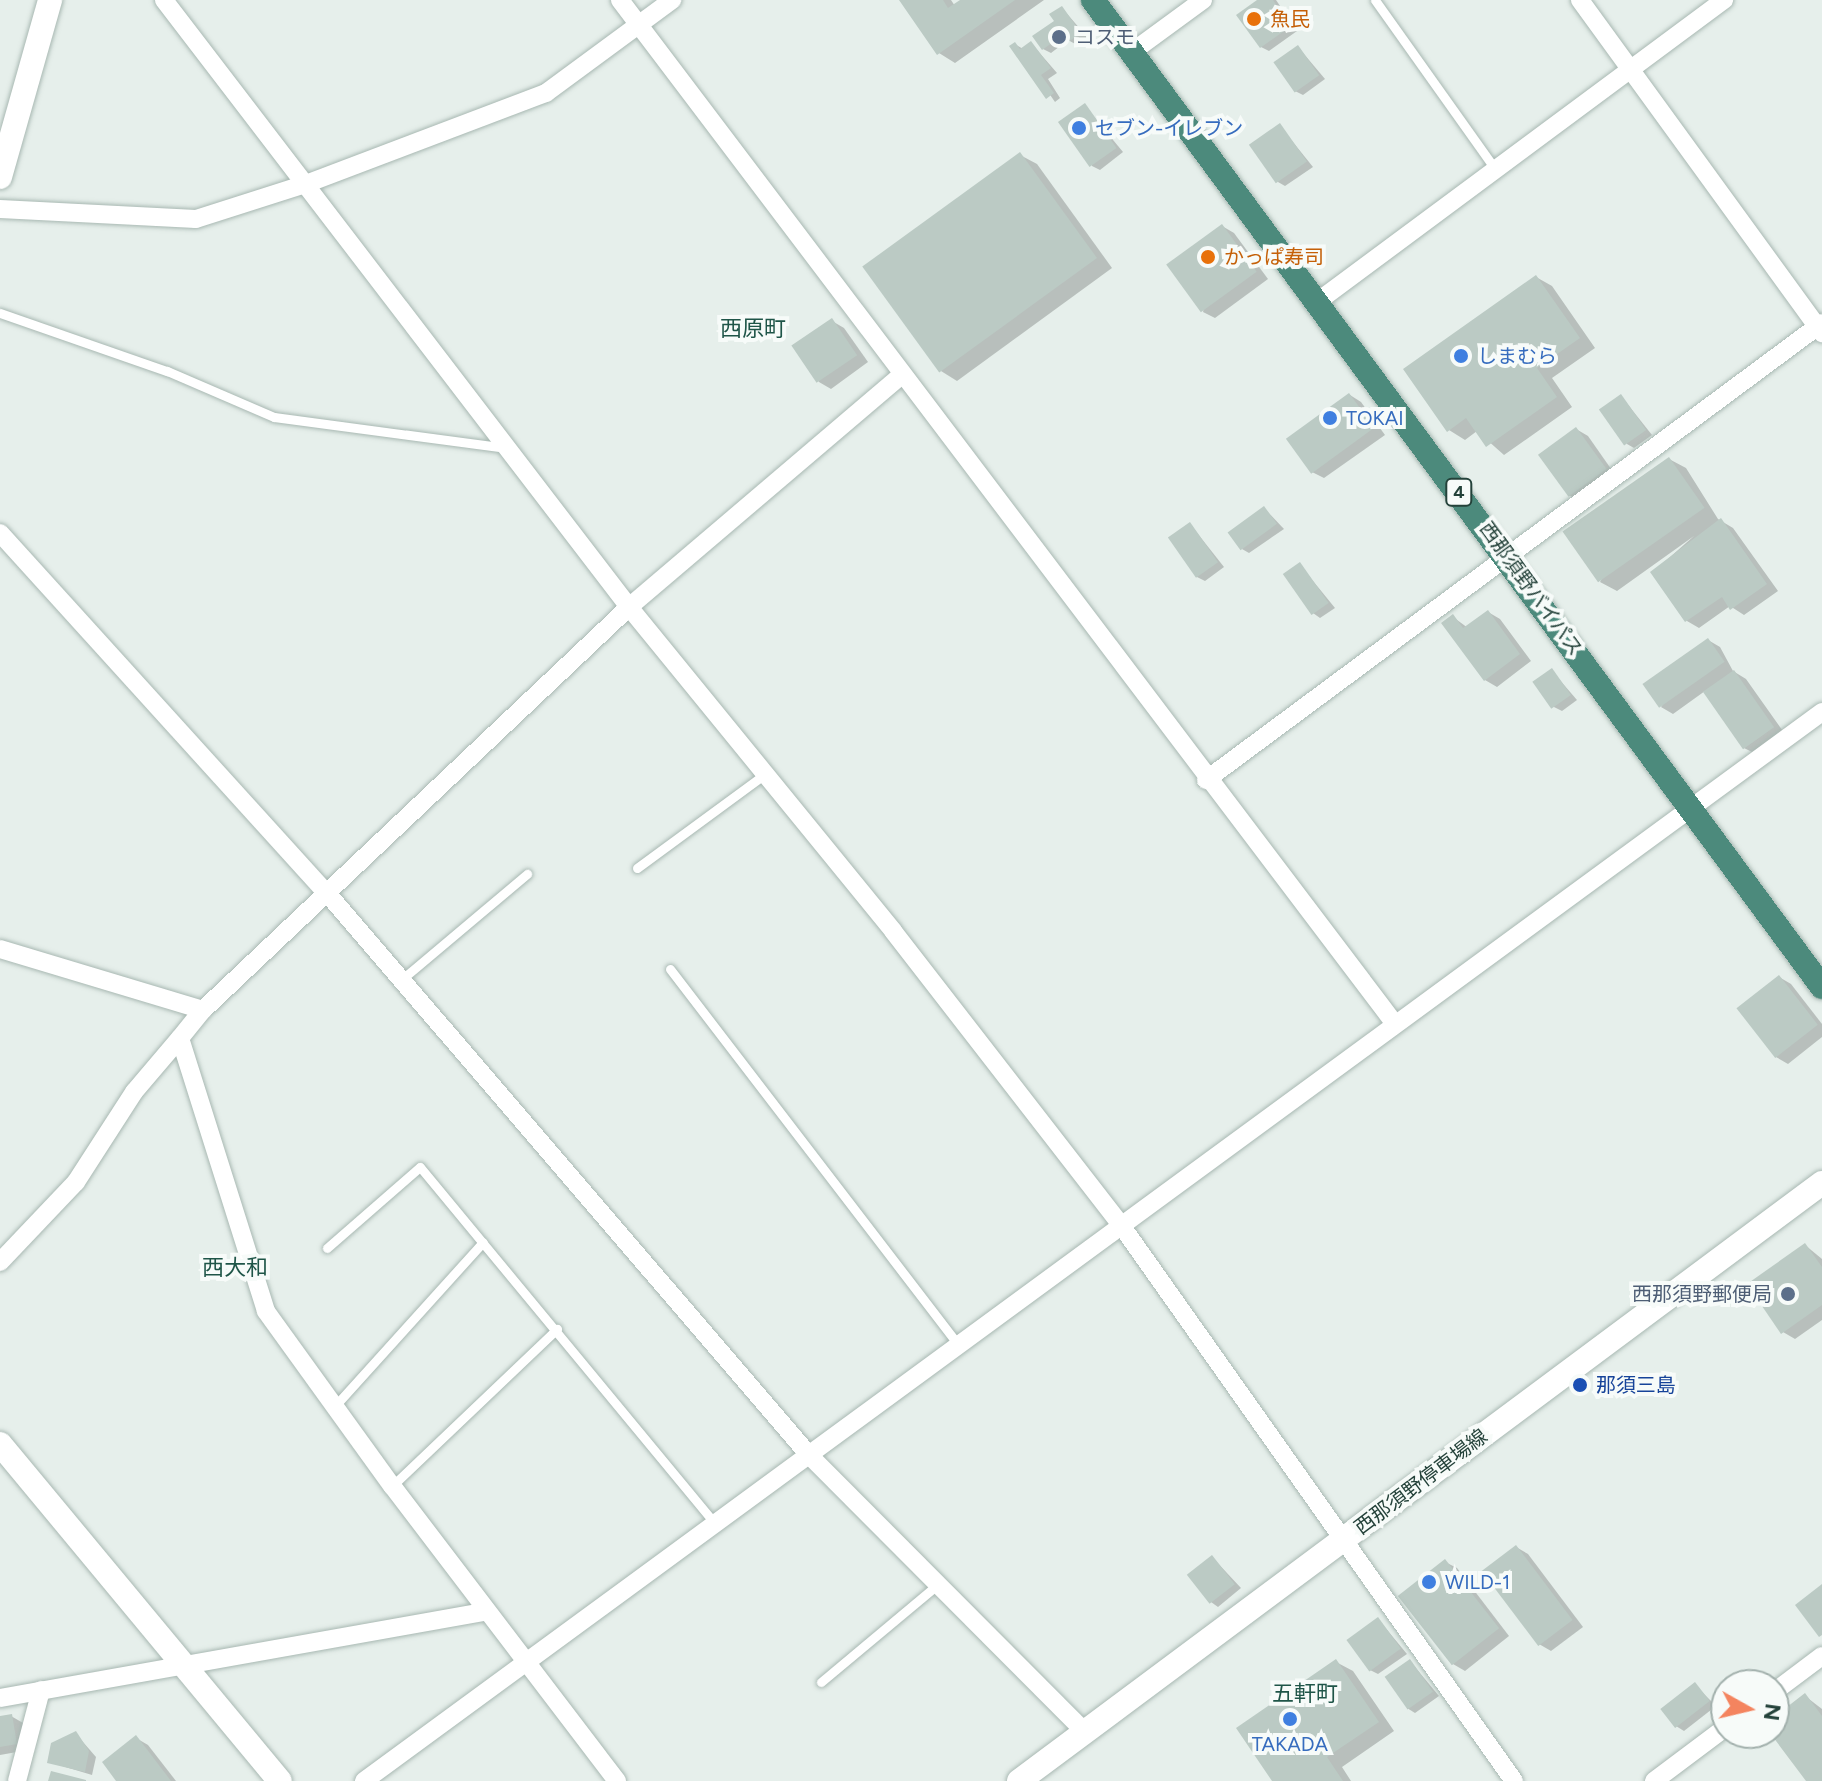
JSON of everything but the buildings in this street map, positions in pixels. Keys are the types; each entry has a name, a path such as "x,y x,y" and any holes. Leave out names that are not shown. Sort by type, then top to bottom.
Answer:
{"highway":[{"name":"西那須野バイパス","path":"1093,0 1509,559 1822,987"}],"main road":[{"path":"0,177 50,0"},
{"name":"西那須野停車場線","path":"1019,1781 1822,1183"},
{"path":"0,1444 280,1781"}],"street":[{"path":"164,0 629,607 1121,1225 1514,1781"},
{"path":"620,0 1206,780 1395,1024"},
{"path":"0,209 196,219 306,184 546,93 672,0"},
{"path":"1132,52 1203,0"},
{"path":"1206,780 1820,328 1580,0"},
{"path":"1317,302 1724,0"},
{"path":"0,1262 76,1182 134,1092 203,1010 629,607 902,375"},
{"path":"0,533 327,893 809,1455 1085,1732"},
{"path":"364,1781 957,1343 1822,712"},
{"path":"0,949 203,1010"},
{"path":"180,1038 260,1296 334,1407 392,1486 617,1781"},
{"path":"0,1698 181,1662 486,1611"},
{"path":"1790,1680 1822,1656"},
{"path":"17,1781 41,1690"},
{"path":"1662,1779 1710,1740"}],"lane":[{"path":"1375,0 1495,169"},
{"path":"0,313 167,371 274,417 508,449"},
{"path":"637,868 765,774"},
{"path":"401,980 527,874"},
{"path":"670,969 957,1343"},
{"path":"327,1248 420,1167 557,1329 715,1524"},
{"path":"334,1407 483,1242"},
{"path":"392,1486 557,1329"},
{"path":"821,1682 938,1584"}],"place":[{"name":"魚民","path":"1254,19"},
{"name":"コスモ","path":"1059,37"},
{"name":"セブン-イレブン","path":"1079,128"},
{"name":"かっぱ寿司","path":"1208,257"},
{"name":"しまむら","path":"1461,356"},
{"name":"TOKAI","path":"1330,418"},
{"name":"西那須野郵便局","path":"1788,1294"},
{"name":"那須三島","path":"1580,1385"},
{"name":"WILD-1","path":"1429,1582"},
{"name":"TAKADA","path":"1290,1719"}],"district":[{"name":"西原町","path":"753,329"},
{"name":"西大和","path":"235,1268"},
{"name":"五軒町","path":"1305,1694"}]}
